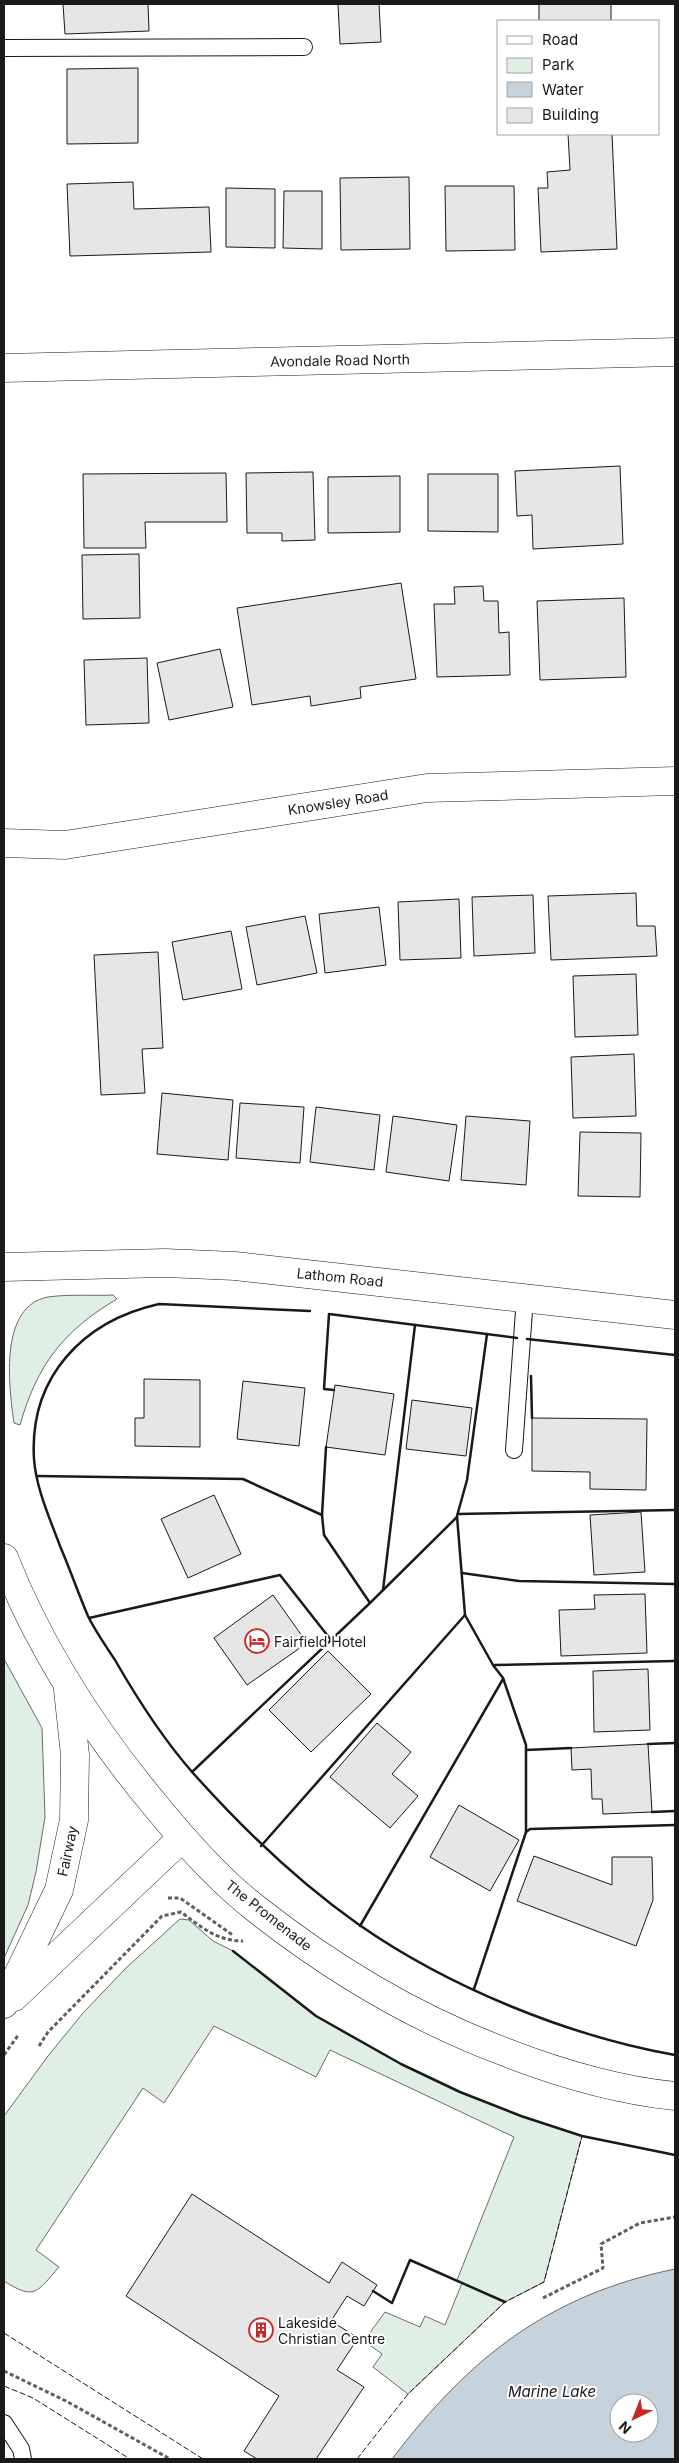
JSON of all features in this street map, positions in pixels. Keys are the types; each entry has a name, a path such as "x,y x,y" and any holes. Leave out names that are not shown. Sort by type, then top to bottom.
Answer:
{"street":[{"name":"Avondale Road North","path":"4,368 675,352"},
{"name":"Knowsley Road","path":"4,843 66,845 427,788 675,781"},
{"name":"Lathom Road","path":"4,1267 165,1263 235,1266 675,1314"},
{"name":"The Promenade","path":"4,1558 42,1642 68,1686 119,1762 182,1838 254,1907 348,1975 384,1997 467,2038 551,2070 648,2093 675,2096"},
{"name":"Fairway","path":"4,2005 59,1890 74,1820 75,1755 68,1686"},
{"name":"Fairway","path":"4,2005 182,1838"}],"lane":[{"path":"4,48 304,47"},
{"path":"514,1450 525,1298"},
{"path":"4,2423 21,2449 23,2459"}],"path":[{"path":"162,1899 180,1898 210,1918 224,1931"},
{"path":"39,2046 48,2032 162,1916 181,1912 212,1935 229,1941 244,1941"},
{"path":"4,2055 22,2030"},
{"path":"543,2298 603,2268 601,2244 640,2223 675,2217"},
{"path":"4,2371 66,2401 170,2459"}],"green space":[{"path":"113,1295 117,1299 81,1324 55,1351 35,1384 20,1425 14,1423 9,1367 15,1330 22,1315 33,1303 48,1297"},
{"path":"4,1659 42,1728 45,1817 36,1872 28,1905 4,1958"},
{"path":"180,1919 189,1920 213,1941 233,1951 316,2016 401,2064 460,2092 521,2116 582,2136 544,2282 505,2302 408,2394 373,2367 382,2354 364,2341 385,2312 420,2327 425,2316 445,2325 462,2283 457,2280 514,2137 330,2050 316,2077 214,2026 164,2103 143,2088 36,2250 59,2267 35,2291 23,2291 4,2281 4,2116 48,2056 83,2013 126,1968"}],"water":[{"name":"Marine Lake","path":"675,2269 675,2459 392,2459 451,2390 482,2361 515,2336 550,2314 588,2295 630,2280"}],"building":[{"path":"63,4 148,4 149,31 65,34"},
{"path":"338,4 379,4 381,42 340,44"},
{"path":"539,4 611,4 611,20 539,20"},
{"path":"138,68 138,143 67,144 67,69"},
{"path":"568,135 612,135 617,249 541,252 538,188 548,188 547,172 570,170"},
{"path":"409,177 410,249 341,250 340,178"},
{"path":"133,182 134,209 209,207 211,252 70,256 67,184"},
{"path":"445,186 514,186 515,250 446,251"},
{"path":"226,188 275,189 275,248 226,247"},
{"path":"284,191 322,191 322,249 283,248"},
{"path":"620,466 623,544 533,549 532,515 517,516 515,471"},
{"path":"313,472 315,540 282,541 282,533 247,533 246,473"},
{"path":"226,473 227,522 145,522 146,548 84,548 83,474"},
{"path":"428,474 498,474 498,532 428,531"},
{"path":"400,476 400,532 328,533 328,477"},
{"path":"139,554 140,618 83,619 82,555"},
{"path":"401,583 416,679 360,687 361,698 311,706 310,696 252,705 237,608"},
{"path":"483,586 484,601 498,601 499,633 509,632 510,675 437,677 434,604 455,604 454,587"},
{"path":"624,598 626,677 540,680 537,601"},
{"path":"220,649 233,707 169,720 157,663"},
{"path":"147,658 149,723 86,725 84,660"},
{"path":"636,893 637,926 655,926 657,956 551,960 548,896"},
{"path":"533,895 535,953 474,956 472,897"},
{"path":"459,899 461,958 400,960 398,902"},
{"path":"379,907 386,965 325,973 319,914"},
{"path":"305,916 317,973 257,985 246,927"},
{"path":"231,931 242,989 183,1000 172,942"},
{"path":"158,952 163,1048 142,1049 145,1093 101,1095 94,955"},
{"path":"636,974 638,1035 575,1037 573,976"},
{"path":"634,1054 636,1116 573,1118 571,1057"},
{"path":"162,1093 233,1100 228,1160 157,1154"},
{"path":"240,1103 304,1107 300,1163 236,1158"},
{"path":"316,1107 380,1115 374,1170 310,1162"},
{"path":"393,1116 457,1125 449,1181 386,1172"},
{"path":"466,1116 530,1121 526,1185 461,1180"},
{"path":"580,1132 641,1133 640,1197 578,1196"},
{"path":"144,1379 200,1380 200,1447 135,1446 135,1418 144,1418"},
{"path":"243,1381 305,1388 299,1446 237,1439"},
{"path":"335,1385 394,1394 385,1455 326,1447"},
{"path":"412,1400 472,1408 466,1456 406,1449"},
{"path":"532,1418 647,1419 646,1490 590,1489 590,1472 532,1471"},
{"path":"214,1495 241,1554 188,1578 161,1519"},
{"path":"641,1512 645,1572 594,1575 590,1515"},
{"path":"645,1594 647,1653 561,1656 559,1610 595,1609 594,1595"},
{"path":"273,1595 307,1643 247,1685 214,1638"},
{"path":"328,1651 371,1694 311,1752 269,1710"},
{"path":"648,1669 650,1730 594,1732 593,1671"},
{"path":"377,1723 411,1752 392,1774 418,1796 390,1828 330,1777"},
{"path":"648,1744 652,1812 603,1814 602,1799 592,1799 591,1769 572,1770 571,1748"},
{"path":"459,1805 519,1840 490,1891 430,1857"},
{"path":"534,1856 612,1885 612,1857 652,1857 653,1900 636,1946 517,1901"},
{"name":"Lakeside Christian Centre","path":"192,2194 329,2283 342,2262 377,2285 364,2306 347,2296 331,2321 358,2338 337,2370 364,2387 316,2459 257,2459 244,2451 279,2396 126,2296"}],"fence":[{"path":"357,2459 408,2394 505,2302 544,2282 582,2136"},
{"path":"4,2333 203,2459"},
{"path":"4,2386 33,2398 130,2459"}],"wall":[{"path":"310,1311 159,1304 132,1312 107,1324 85,1339 66,1357 51,1378 41,1403 35,1429 34,1459 44,1503 88,1616 142,1704 182,1760 251,1834 292,1872 335,1907 393,1947 430,1968 510,2006 551,2022 593,2035 675,2055"},
{"path":"334,1390 324,1389 329,1314 517,1338"},
{"path":"383,1590 415,1325"},
{"path":"487,1334 467,1480 457,1516 465,1615 493,1665 503,1678 526,1745 526,1832"},
{"path":"527,1339 675,1355"},
{"path":"531,1376 532,1418"},
{"path":"326,1447 322,1515 324,1535 370,1603"},
{"path":"37,1476 243,1479 322,1515"},
{"path":"458,1514 675,1510"},
{"path":"192,1772 370,1603 457,1517"},
{"path":"462,1573 519,1581 675,1584"},
{"path":"89,1618 280,1575 331,1640"},
{"path":"261,1846 465,1615"},
{"path":"493,1665 675,1661"},
{"path":"360,1926 503,1679"},
{"path":"648,1744 675,1743"},
{"path":"526,1750 571,1748"},
{"path":"652,1812 675,1811"},
{"path":"474,1989 526,1832 530,1829 675,1825"},
{"path":"233,1951 316,2016 401,2064 460,2092 521,2116 582,2136 675,2155"},
{"path":"373,2291 392,2303 410,2260 505,2302"}],"place":[{"name":"Fairfield Hotel","path":"257,1641"},
{"name":"Lakeside Christian Centre","path":"261,2330"}]}
